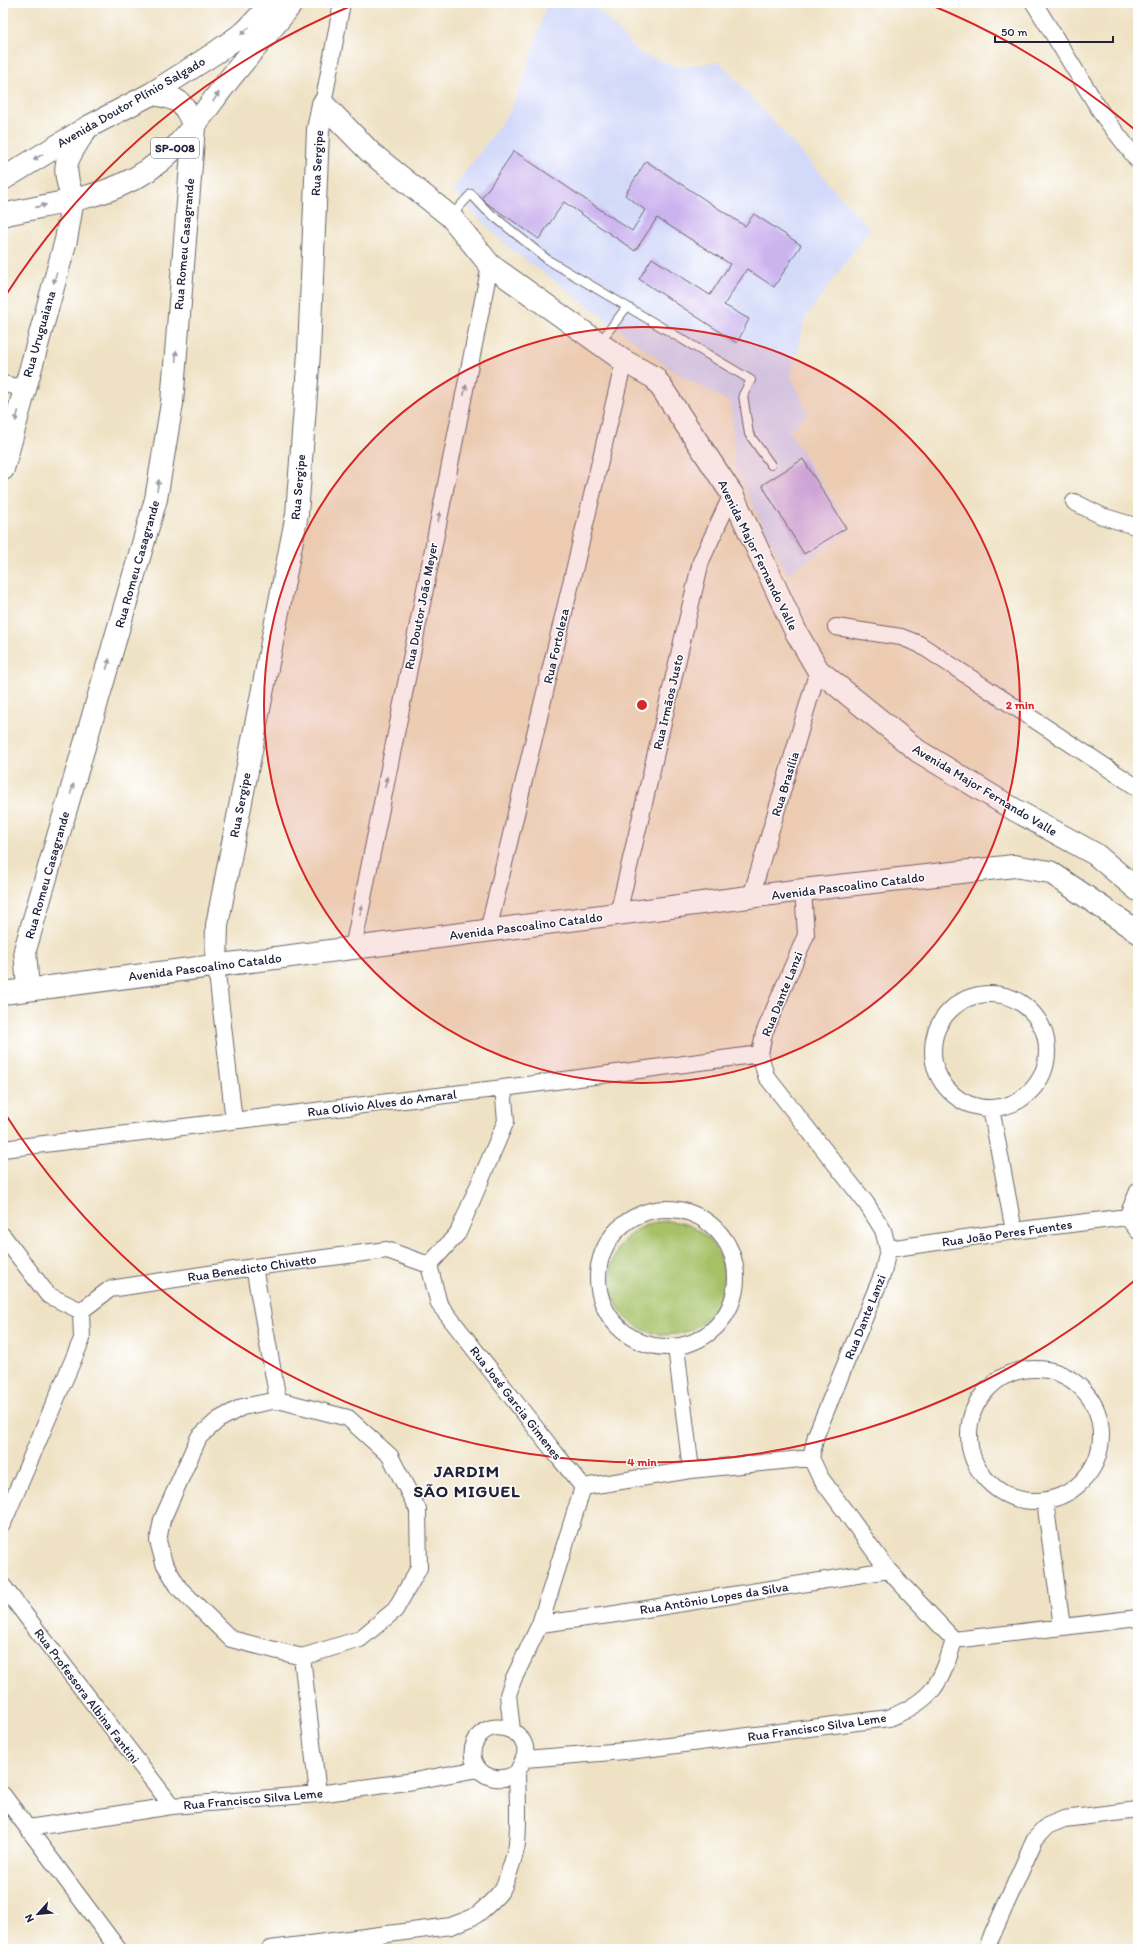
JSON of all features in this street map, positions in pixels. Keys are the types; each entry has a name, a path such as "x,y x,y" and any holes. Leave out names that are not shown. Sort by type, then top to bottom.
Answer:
{"street":[{"name":"Avenida Doutor Plínio Salgado","path":"3,179 88,127 151,94 215,53 246,31 272,3"},
{"name":"SP-008","path":"3,215 73,199 121,185 152,168 171,153 194,127 221,90 292,3"},
{"name":"Rua Sergipe","path":"216,965 217,925 297,514 309,353 318,130 342,3"},
{"path":"1034,3 1104,117 1138,161"},
{"path":"151,94 165,96 179,101 188,110 194,127"},
{"name":"Avenida Major Fernando Valle","path":"323,104 371,153 451,217 490,265 624,361 655,378 732,494 796,632 818,670 918,750 1015,810 1095,854 1138,890"},
{"path":"73,199 65,174 66,164 73,148 88,127"},
{"name":"Rua Romeu Casagrande","path":"28,989 26,950 156,499 172,403 194,127"},
{"name":"Rua Uruguaiana","path":"3,469 24,388 66,240 73,199"},
{"name":"Rua Doutor João Meyer","path":"353,948 490,265"},
{"name":"Rua Fortoleza","path":"488,931 624,361"},
{"path":"3,384 24,388"},
{"name":"Rua Irmãos Justo","path":"618,914 701,561 732,494"},
{"path":"1074,502 1102,516 1138,527"},
{"path":"836,627 901,637 919,644 1138,788"},
{"name":"Rua Brasília","path":"751,897 818,670"},
{"name":"Avenida Pascoalino Cataldo","path":"3,992 803,890 1014,866 1050,872 1138,932"},
{"name":"Rua Dante Lanzi","path":"803,890 806,935 764,1033 760,1054 766,1076 866,1203 883,1230 888,1249 883,1273 816,1435 811,1458"},
{"path":"216,965 234,1121"},
{"path":"995,994 1014,999 1030,1010 1041,1025 1047,1044 1046,1063 1039,1081 1026,1095 1010,1105 991,1108 973,1105 956,1097 943,1084 935,1067 933,1048 936,1030 946,1014 955,1006 960,1002 977,995 995,994"},
{"name":"Rua Olívio Alves do Amaral","path":"3,1149 503,1088 760,1054"},
{"path":"429,1265 458,1233 506,1121 503,1088"},
{"path":"991,1108 1014,1230"},
{"path":"1138,1191 1127,1217 1138,1231"},
{"path":"670,1208 692,1213 712,1225 727,1242 735,1264 736,1287 729,1308 716,1327 698,1340 676,1347 653,1346 632,1338 614,1323 603,1303 598,1280 601,1258 611,1237 627,1221 647,1211 670,1208"},
{"name":"Rua João Peres Fuentes","path":"888,1249 1014,1230 1127,1217"},
{"path":"3,1236 48,1295 81,1311 82,1339 3,1523"},
{"name":"Rua Benedicto Chivatto","path":"81,1311 110,1289 254,1267 387,1250 429,1265"},
{"name":"Rua José Garcia Gimenes","path":"429,1265 439,1304 583,1487"},
{"path":"254,1267 278,1400"},
{"path":"676,1347 691,1470"},
{"path":"1036,1368 1058,1372 1077,1383 1091,1400 1100,1420 1101,1442 1095,1463 1083,1482 1066,1495 1045,1501 1023,1501 1002,1493 985,1479 973,1461 968,1439 971,1417 980,1397 995,1382 1014,1372 1036,1368"},
{"path":"278,1400 348,1418 390,1456 418,1510 419,1568 395,1610 360,1639 302,1657 231,1639 179,1588 164,1564 158,1541 162,1520 199,1437 218,1420 242,1407 278,1400"},
{"path":"512,1730 508,1695 513,1680 540,1624 583,1487 691,1470 811,1458 820,1477 888,1570 954,1640 1138,1618"},
{"path":"1045,1501 1062,1628"},
{"name":"Rua Antônio Lopes da Silva","path":"540,1624 609,1615 888,1570"},
{"name":"Rua Professora Albina Fantini","path":"3,1586 172,1806"},
{"name":"Rua Francisco Silva Leme","path":"525,1759 637,1750 889,1718 911,1709 929,1694 945,1671 954,1640"},
{"path":"302,1657 318,1794"},
{"path":"270,1949 327,1946 452,1926 478,1913 502,1890 517,1844 517,1773 525,1759 525,1748 520,1737 512,1730 500,1727 489,1729 479,1736 474,1746 473,1758 478,1769 486,1776 496,1780 508,1778 517,1773"},
{"name":"Rua Francisco Silva Leme","path":"28,1828 172,1806 318,1794 414,1781 478,1769"},
{"path":"3,1795 118,1949"},
{"path":"986,1949 1035,1839 1047,1826 1064,1819 1138,1810"}],"lane":[{"path":"451,217 471,194 518,238 548,260 626,308 750,380 743,395 749,434 771,465"},
{"path":"599,342 626,308"}],"shaded area":[{"path":"547,3 593,3 639,53 679,67 720,62 870,229 805,319 791,376 808,413 789,431 851,530 787,575 735,468 731,403 679,375 562,286 509,248 452,191 511,109 523,81"}],"green space":[{"path":"667,1221 689,1225 707,1238 720,1256 724,1278 720,1300 707,1318 689,1331 667,1335 645,1331 627,1318 614,1300 610,1278 614,1256 627,1238 645,1225"}],"building":[{"path":"514,151 632,231 645,210 625,195 646,161 745,226 754,214 801,245 774,287 747,269 724,305 749,319 737,343 639,279 652,258 710,295 730,264 657,218 635,251 564,202 539,239 488,204 482,198"},
{"path":"803,459 846,528 804,554 762,485"}],"district":[{"name":"JARDIM SÃO MIGUEL","path":"467,1481"}]}
